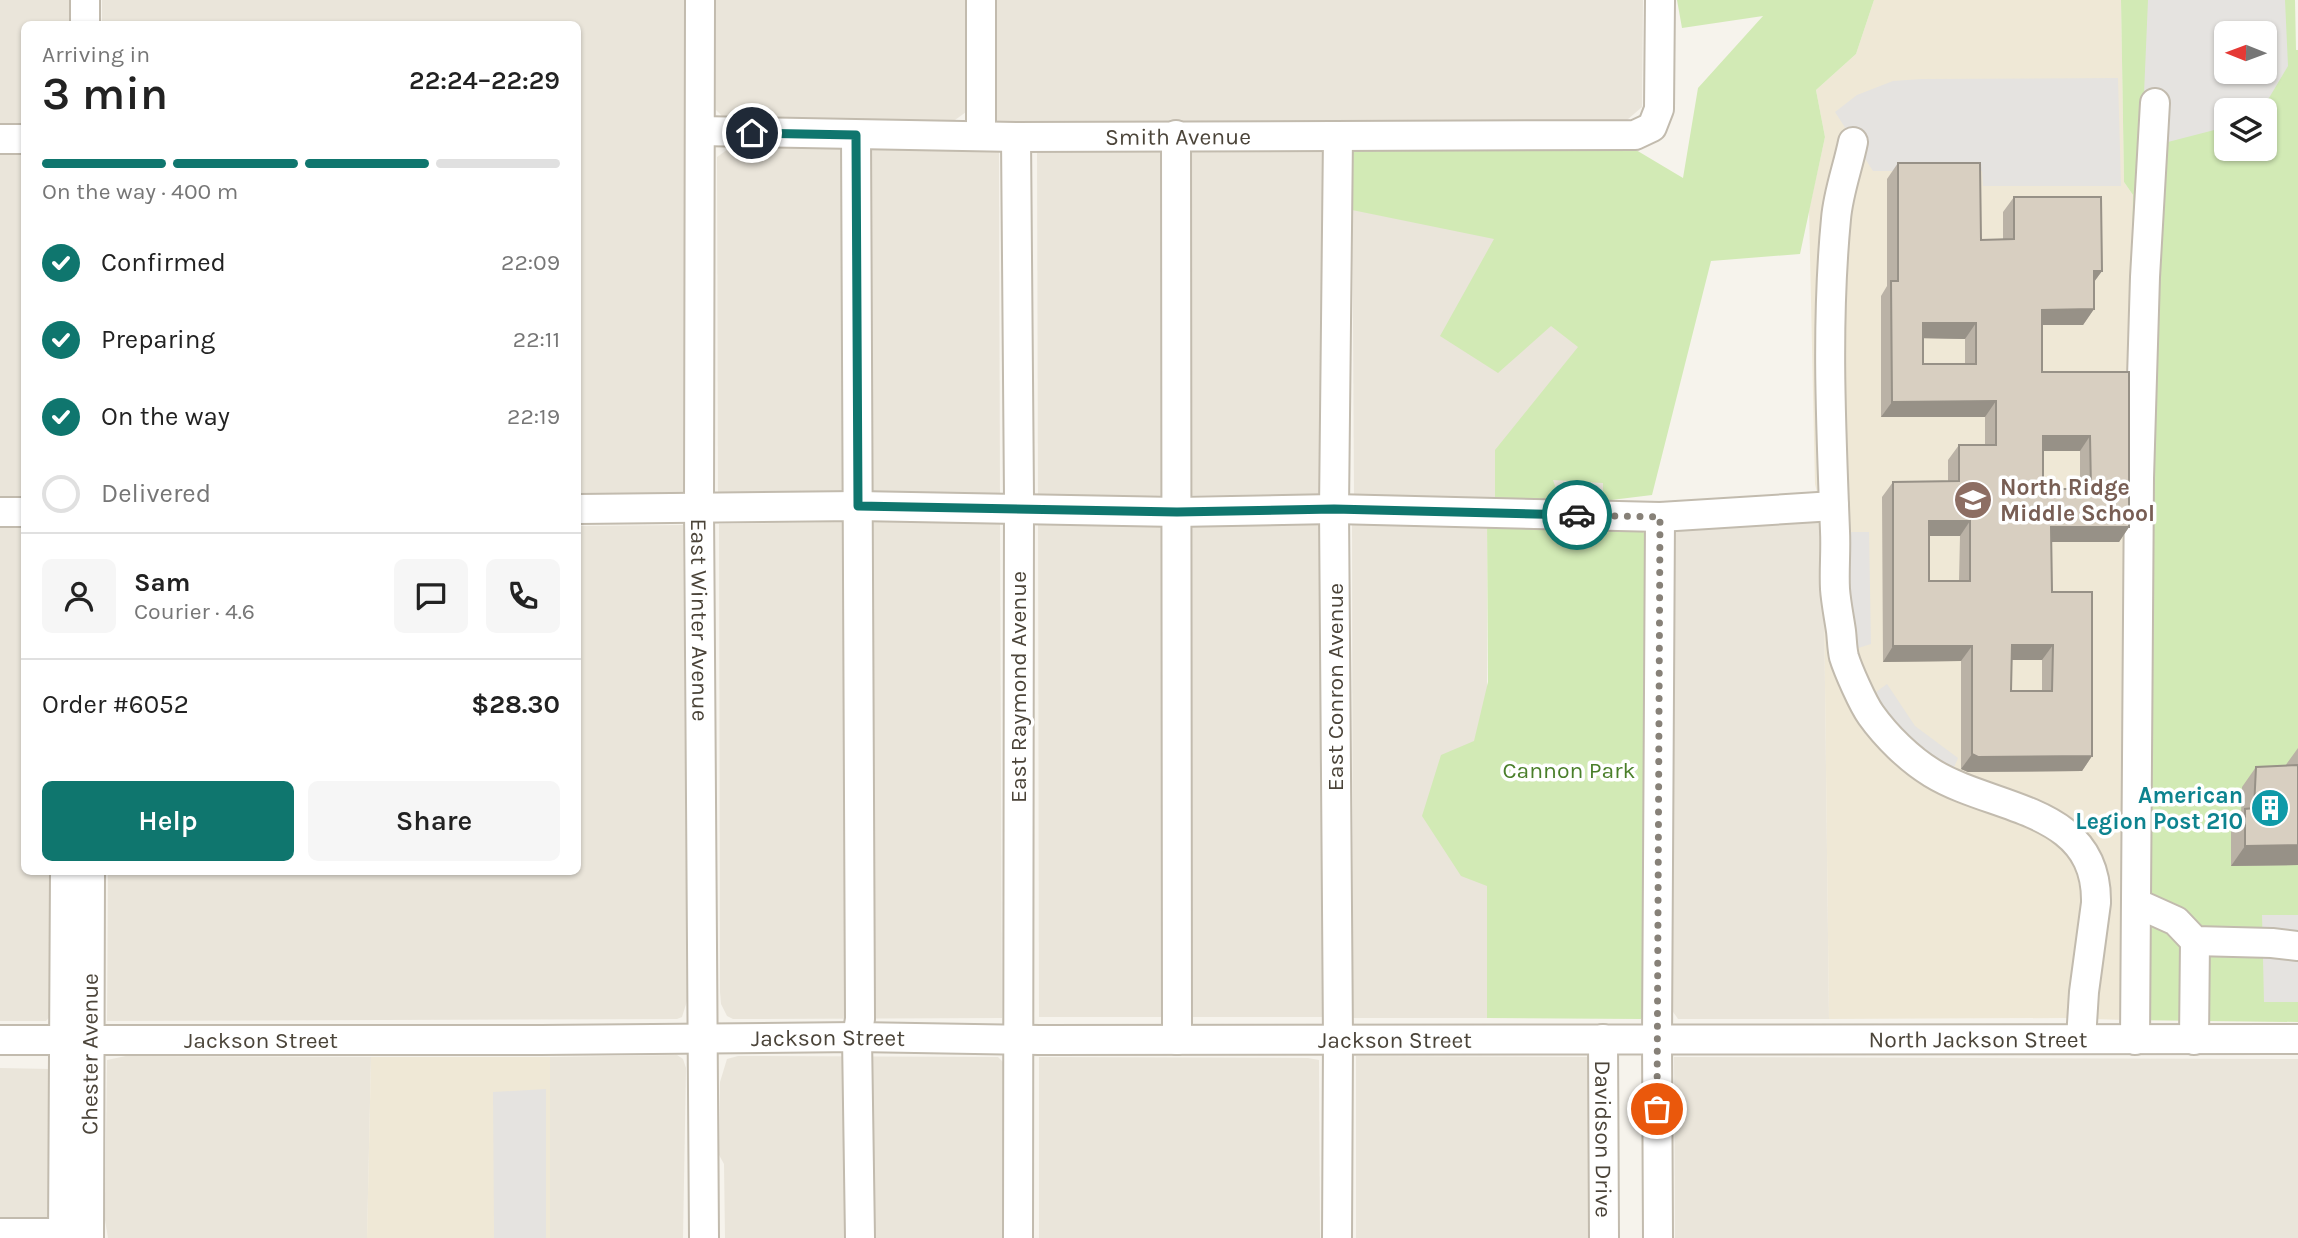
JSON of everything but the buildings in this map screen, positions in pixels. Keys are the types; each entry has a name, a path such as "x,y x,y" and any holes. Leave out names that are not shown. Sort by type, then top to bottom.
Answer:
{"street":[{"path":"85,0 85,21"},
{"name":"East Winter Avenue","path":"700,0 699,508 704,1238"},
{"path":"981,0 981,136"},
{"name":"Smith Avenue","path":"700,131 1016,137 1635,135 1652,127 1659,109 1660,0"},
{"path":"2135,1040 2139,478 2145,278 2155,103"},
{"path":"856,135 860,1019 857,1037 860,1238"},
{"path":"1176,135 1177,1040"},
{"name":"East Conron Avenue","path":"1337,1238 1334,509 1338,136"},
{"name":"East Raymond Avenue","path":"1016,137 1018,1238"},
{"path":"0,139 21,139"},
{"path":"1853,142 1836,215 1829,309 1835,587 1844,657 1869,714 1899,747 1931,773 2056,825 2073,838 2085,854 2092,869 2096,903 2084,992 2081,1040"},
{"path":"581,509 858,506 1177,512 1334,509 1660,517 1834,506"},
{"path":"0,512 21,512"},
{"path":"1658,1238 1660,517"},
{"name":"Chester Avenue","path":"65,875 77,1039"},
{"name":"Chester Avenue","path":"76,1235 77,1039 90,875"},
{"path":"2136,903 2176,921 2195,941 2194,1040"},
{"path":"2195,941 2298,946"},
{"name":"Jackson Street","path":"0,1040 857,1037 1017,1040 1657,1039"},
{"name":"Davidson Drive","path":"1603,1039 1604,1238"},
{"name":"North Jackson Street","path":"1657,1039 2298,1040"},
{"path":"0,1233 76,1235"}],"shaded area":[{"path":"0,0 70,0 69,21 21,21 21,123 0,123"},
{"path":"102,0 684,0 684,494 581,495 581,21 102,21"},
{"path":"716,0 967,0 966,112 955,120 725,119 716,110"},
{"path":"996,0 1643,0 1642,107 1627,120 995,122"},
{"name":"North Ridge Middle School","path":"1874,0 2121,0 2124,182 2133,195 2125,1020 1829,1019 1823,516 1815,484 1809,210 1825,137 1816,90 1856,54"},
{"path":"2148,0 2285,0 2288,66 2269,98 2214,98 2214,130 2164,143 2163,95 2144,94"},
{"path":"2118,78 2121,186 1983,186 1982,171 1873,171 1835,112 1857,95 1893,81"},
{"path":"731,147 999,151 1000,498 718,496 717,157"},
{"path":"1603,149 1603,501 1354,495 1352,151"},
{"path":"1037,150 1323,150 1323,494 1038,497"},
{"path":"0,155 21,155 21,497 0,497"},
{"path":"1823,516 1829,1019 1678,1019 1669,1006 1670,529"},
{"path":"1325,519 1323,1017 1039,1017 1038,524"},
{"path":"1000,520 1002,1018 733,1019 727,1016 721,1004 720,992 719,524"},
{"path":"1487,520 1487,1018 1353,1018 1352,522"},
{"path":"0,523 21,524 21,875 53,875 53,1013 46,1021 0,1021"},
{"path":"683,525 687,1001 682,1017 107,1021 108,875 581,875 581,526"},
{"path":"1823,532 1869,532 1871,644 1855,649 1872,695 1887,684 1915,726 1958,758 1942,796 1904,771 1864,733 1837,674"},
{"path":"2262,915 2298,915 2298,1002 2264,1002"},
{"path":"677,1055 683,1059 686,1068 683,1238 550,1238 550,1057"},
{"path":"126,1056 371,1057 367,1238 108,1238 105,1220 107,1060"},
{"path":"738,1056 998,1057 1003,1062 1003,1238 725,1238 724,1164 719,1155 720,1082 727,1059"},
{"path":"1356,1056 1589,1057 1589,1238 1356,1238"},
{"path":"371,1057 550,1057 550,1238 367,1238"},
{"path":"1039,1057 1319,1060 1320,1238 1039,1238"},
{"path":"1674,1057 2298,1059 2298,1238 1675,1238"},
{"path":"0,1068 51,1069 50,1238 0,1238"},
{"path":"546,1089 546,1238 494,1238 493,1092"}],"green space":[{"path":"1677,0 1874,0 1856,54 1816,90 1825,137 1800,254 1711,261 1652,495 1603,501 1603,483 1553,480 1560,500 1495,499 1495,450 1578,347 1551,326 1498,373 1440,336 1494,239 1352,210 1352,151 1631,147 1683,178 1698,88 1763,16 1682,28"},
{"path":"2121,0 2295,0 2298,50 2298,1022 2125,1020 2125,582 2133,195 2124,182"},
{"name":"Cannon Park","path":"1487,520 1634,523 1651,540 1649,1005 1641,1019 1487,1018 1487,886 1461,876 1422,816 1441,755 1474,741 1488,682"}],"way so far":[{"path":"1577,515 1660,517 1657,1109"}],"place":[{"name":"North Ridge Middle School","path":"1973,500"},
{"name":"American Legion Post 210","path":"2270,808"}],"route":[{"path":"752,133 856,135 858,506 1177,512 1334,509 1577,515"}]}
